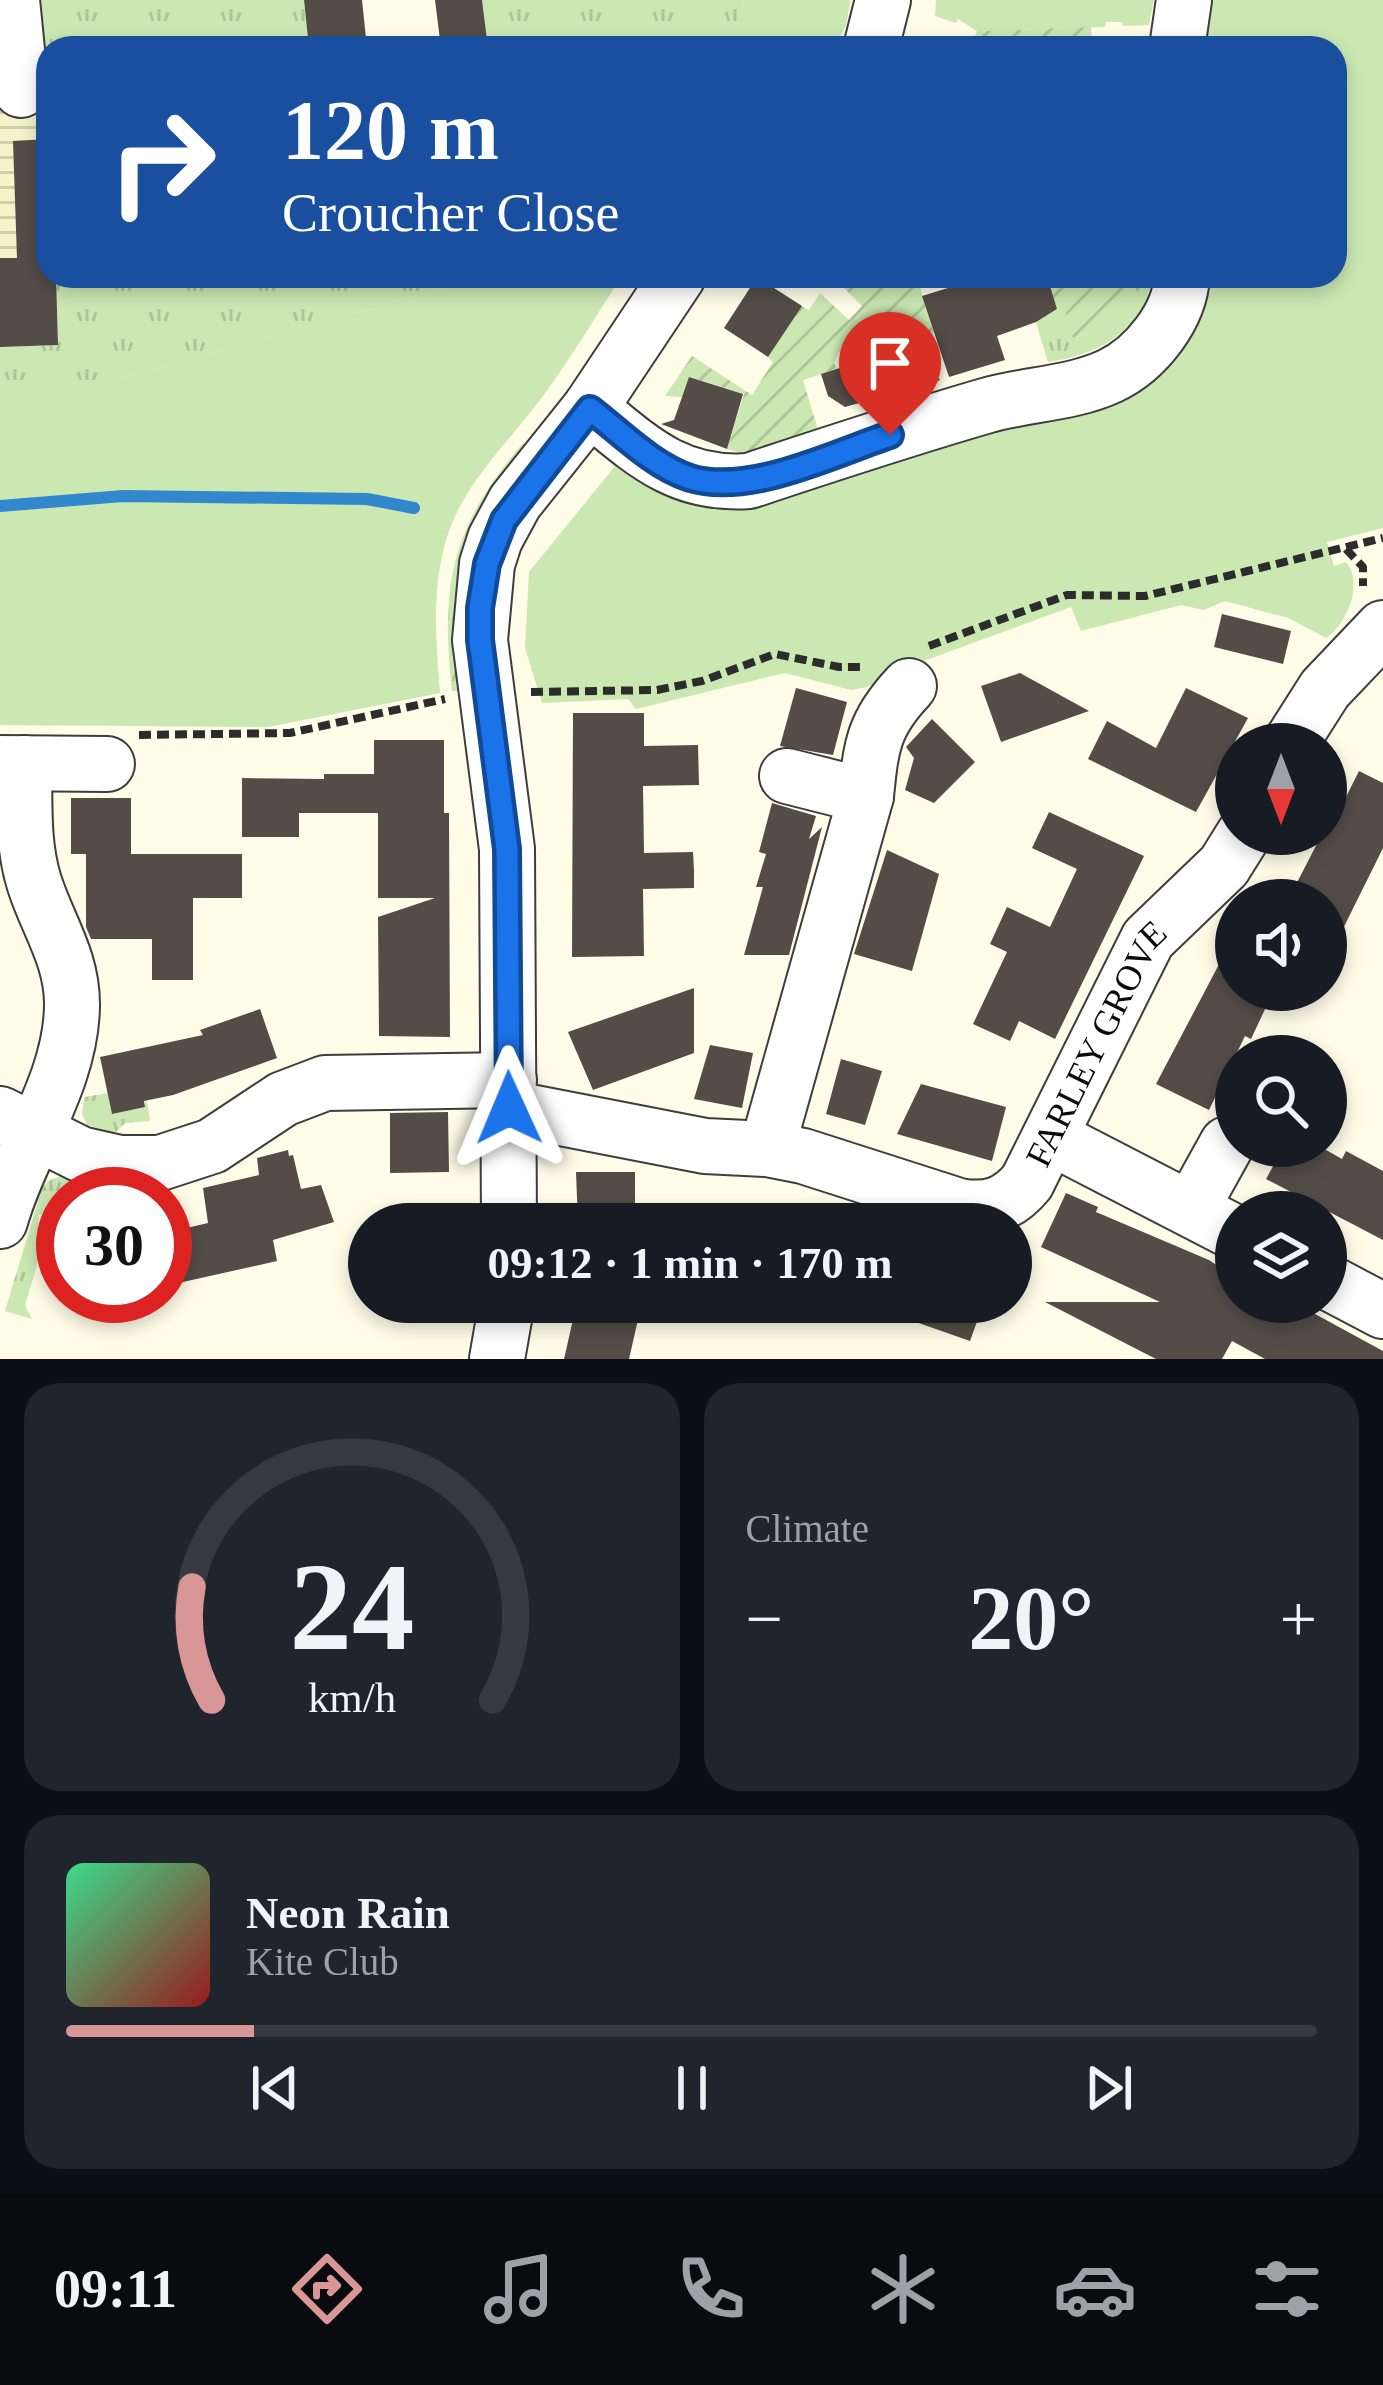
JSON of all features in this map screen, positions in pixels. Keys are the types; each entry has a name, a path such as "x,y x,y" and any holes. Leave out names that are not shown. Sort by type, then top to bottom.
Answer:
{"street":[{"path":"12,0 21,90"},
{"path":"874,36 883,0"},
{"path":"1179,36 1184,0"},
{"path":"509,1203 507,849 486,695 480,608 495,539 515,502 590,409 670,288"},
{"path":"590,409 640,448 689,477 749,482 988,405 1109,376 1153,342 1179,288"},
{"path":"1303,723 1370,614"},
{"path":"767,1149 866,796 872,741 906,665"},
{"path":"0,1221 20,1160 18,1122 62,1064 72,1007 62,944 35,886 27,854 12,763 111,749"},
{"path":"787,776 866,796"},
{"name":"FARLEY GROVE","path":"18,1122 59,1146 101,1160 160,1163 212,1146 283,1099 325,1082 509,1094 705,1146 767,1149 810,1158 959,1206 982,1209 1018,1192 1051,1137 1148,939 1231,855"},
{"path":"1051,1137 1214,1221 1223,1167"},
{"path":"1347,1292 1383,1311"},
{"path":"497,1359 504,1323"}],"path":[{"path":"111,749 271,735 447,698 657,690 702,681 775,654 839,667 906,665 1067,595 1145,596 1383,538"},
{"path":"1345,548 1363,567 1370,614"}],"green space":[{"path":"0,0 41,0 43,36 36,36 36,288 56,288 58,345 0,347"},
{"path":"41,0 304,0 308,36 43,36"},
{"path":"482,0 744,0 732,36 486,36"},
{"path":"744,0 850,0 841,36 732,36"},
{"path":"936,0 1154,0 1149,25 1106,22 1105,27 977,31 958,19 956,23 935,16"},
{"path":"1202,0 1383,0 1383,528 1327,542 1334,566 1346,562 1353,581 1351,603 1334,632 1326,638 1288,618 1225,601 1204,610 1181,605 1081,631 1071,607 851,690 785,673 636,709 628,699 542,703 525,648 529,572 624,455 692,494 703,508 741,510 755,497 1100,395 1187,288 1347,288 1347,36 1196,36"},
{"path":"1091,27 1091,36 975,36 977,31"},
{"path":"56,288 448,288 115,380 0,380 0,347 58,345"},
{"path":"447,288 614,288 455,517 442,556 437,595 440,693 268,727 0,725 0,380 115,380"},
{"path":"844,288 920,288 934,333 874,352 871,343 851,330 834,363 837,369 803,380 818,430 744,454 727,449 744,394 690,377 682,397 665,396 692,356 752,395 773,362 768,357 801,306 809,310 820,293 849,320 862,306"},
{"path":"1051,288 1134,288 1131,301 1117,318 1073,338 1064,307 1057,309"},
{"path":"1150,288 1129,326 1101,346 1048,362 1034,316 1041,318 1064,306 1074,338 1117,317 1134,289"},
{"path":"523,443 533,450 465,691 452,691 448,618 456,557 480,501"},
{"path":"108,1093 112,1114 144,1107 147,1100 150,1121 125,1123 115,1133 87,1125 82,1114 84,1097"},
{"path":"36,1208 36,1268 25,1305 32,1319 5,1311"}],"building":[{"path":"304,0 362,0 366,36 308,36"},
{"path":"435,0 482,0 486,36 440,36"},
{"path":"36,140 36,288 56,288 58,345 0,347 0,258 17,258 13,141"},
{"path":"750,288 774,288 802,306 768,357 724,328"},
{"path":"948,288 1051,288 1057,309 997,336 1005,360 949,377 922,296"},
{"path":"906,347 940,380 845,407 828,396 821,374"},
{"path":"689,377 743,394 727,449 661,424 674,420"},
{"path":"1222,614 1291,631 1283,664 1214,647"},
{"path":"1020,673 1089,711 1001,742 981,686"},
{"path":"796,688 847,702 833,755 780,746"},
{"path":"1186,688 1248,718 1245,723 1215,723 1215,778 1196,812 1088,759 1107,721 1156,748"},
{"path":"573,713 644,713 644,746 698,745 699,785 643,786 644,853 693,852 694,871 694,888 643,889 644,956 572,957"},
{"path":"932,719 975,762 934,803 905,790 914,758 906,747"},
{"path":"374,740 444,740 450,1037 379,1036 378,917 435,898 378,898 378,813 299,813 299,837 242,837 242,778 374,774"},
{"path":"1359,771 1383,783 1383,848 1347,921 1347,879 1299,879 1311,855 1347,855 1347,795"},
{"path":"71,798 131,798 131,854 242,854 242,898 193,898 193,980 152,980 152,939 91,939 86,927 86,854 71,854"},
{"path":"772,803 816,816 809,839 822,827 789,955 744,955 763,887 756,887 766,854 759,852"},
{"path":"1049,812 1144,856 1055,1039 1019,1021 1010,1041 973,1024 1007,952 990,944 1007,907 1050,927 1077,869 1032,848"},
{"path":"887,850 939,874 912,971 854,954"},
{"path":"1215,972 1215,1011 1264,1011 1253,1035 1215,1035 1215,1098 1209,1110 1156,1084"},
{"path":"694,988 694,1053 593,1090 568,1032"},
{"path":"260,1009 277,1058 144,1101 145,1107 112,1114 100,1057 203,1035 200,1030"},
{"path":"710,1045 753,1053 742,1108 694,1099"},
{"path":"841,1059 882,1071 865,1125 826,1114"},
{"path":"921,1084 1006,1107 992,1161 897,1134"},
{"path":"448,1112 449,1172 390,1173 390,1113"},
{"path":"288,1150 301,1189 321,1185 334,1222 273,1240 277,1261 192,1280 192,1227 208,1223 203,1188 259,1175 257,1158"},
{"path":"1347,1152 1383,1171 1383,1240 1347,1221 1347,1191 1289,1191 1266,1179 1273,1167 1347,1167"},
{"path":"576,1172 635,1172 635,1203 577,1203"},
{"path":"1066,1193 1098,1207 1096,1212 1215,1264 1215,1323 1332,1323 1383,1351 1383,1359 1265,1359 1232,1341 1222,1359 1156,1359 1045,1302 1160,1302 1041,1247"},
{"path":"572,1323 637,1323 629,1359 564,1359"},
{"path":"919,1323 976,1323 970,1341"}],"waterway":[{"path":"0,506 123,496 367,499 414,508"}],"route":[{"path":"509,1108 507,849 480,640 487,564 504,520 590,409 675,471 724,483 749,482 890,435"}]}
